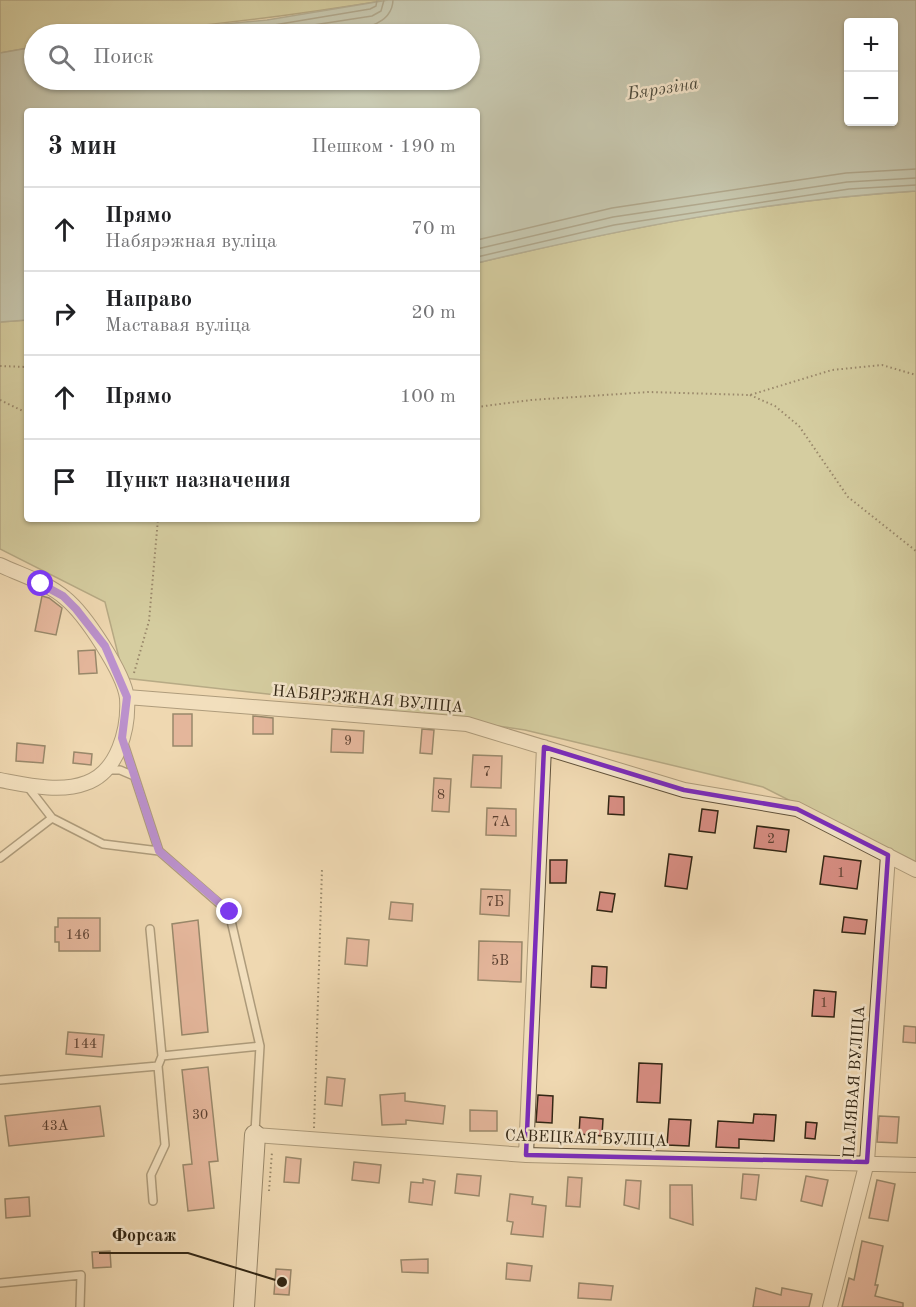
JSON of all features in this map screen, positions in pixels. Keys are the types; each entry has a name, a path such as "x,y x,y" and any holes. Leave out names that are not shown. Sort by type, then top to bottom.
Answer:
{"street":[{"path":"0,565 63,596 76,609 105,646 127,697 122,738 117,756 105,771 88,783 72,786 27,785 0,780"},
{"name":"НАБЯРЭЖНАЯ ВУЛІЦА","path":"127,697 467,724 684,790 797,809 916,870"},
{"path":"526,1155 544,747"},
{"name":"ПАЛЯВАЯ ВУЛІЦА","path":"830,1307 867,1162 888,855"},
{"path":"244,1307 255,1135"},
{"name":"САВЕЦКАЯ ВУЛІЦА","path":"255,1135 526,1155 916,1165"}],"lane":[{"path":"122,738 159,851 230,912 260,1046 255,1135"},
{"path":"105,771 120,770 134,776"},
{"path":"27,785 52,818 103,844 159,851"},
{"path":"0,858 52,818"},
{"path":"150,929 162,1056 158,1066 165,1145 151,1175 153,1201"},
{"path":"162,1056 260,1046"},
{"path":"0,1080 158,1066"},
{"path":"0,1283 81,1275 80,1307"}],"path":[{"path":"480,407 531,400 649,392 750,395 832,370 882,365 916,375"},
{"path":"0,366 24,367"},
{"path":"750,395 775,406 799,426 848,497 916,551"},
{"path":"0,400 24,412"},
{"path":"127,697 149,621 158,522"},
{"path":"314,1139 322,870"}],"highlighted area":[{"path":"544,747 684,790 797,809 888,855 867,1162 526,1155"}],"green space":[{"path":"0,0 388,0 212,24 24,24 24,49 0,53"},
{"path":"916,191 916,864 763,787 525,730 295,697 124,678 105,602 0,549 0,322 24,320 24,522 480,522 480,262 695,218 861,195"}],"water":[{"name":"Бярэзіна","path":"388,0 916,0 916,191 805,201 750,209 640,228 480,262 480,108 24,108 24,320 0,322 0,53 24,49 24,90 480,90 480,24 223,24 267,20"}],"building":[{"path":"42,596 49,598 62,608 56,635 35,631"},
{"path":"95,650 97,673 79,674 78,651"},
{"path":"173,714 192,714 192,746 173,746"},
{"path":"253,716 273,718 273,734 253,734"},
{"path":"332,729 364,731 363,753 331,752"},
{"path":"422,729 434,730 432,754 420,753"},
{"path":"17,743 45,746 43,763 16,761"},
{"path":"74,752 92,754 91,765 73,763"},
{"path":"473,755 502,756 501,788 471,787"},
{"path":"434,778 451,779 449,812 432,811"},
{"path":"609,796 624,797 624,815 608,814"},
{"path":"487,808 516,809 516,836 486,835"},
{"path":"702,809 718,811 715,833 699,831"},
{"path":"757,826 789,830 786,852 754,848"},
{"path":"669,854 692,857 687,889 665,886"},
{"path":"824,856 861,861 857,889 820,884"},
{"path":"550,860 567,860 566,883 550,883"},
{"path":"481,889 510,890 509,916 480,914"},
{"path":"600,892 615,894 612,912 597,910"},
{"path":"391,902 413,904 412,921 389,919"},
{"path":"844,917 867,920 865,934 842,932"},
{"path":"58,918 100,918 100,951 59,951 59,942 55,942 55,927 58,927"},
{"path":"198,920 208,1032 182,1035 172,924"},
{"path":"347,938 369,940 367,966 345,964"},
{"path":"479,941 522,942 521,982 478,980"},
{"path":"592,966 607,967 606,988 591,987"},
{"path":"814,990 836,992 834,1017 812,1016"},
{"path":"904,1026 916,1027 916,1043 903,1042"},
{"path":"68,1032 104,1035 102,1057 66,1054"},
{"path":"639,1063 662,1064 660,1103 637,1102"},
{"path":"208,1067 218,1161 209,1162 214,1208 188,1211 183,1165 192,1164 182,1070"},
{"path":"327,1077 345,1079 342,1106 325,1104"},
{"path":"405,1093 405,1101 445,1106 443,1124 406,1120 406,1124 382,1125 380,1095"},
{"path":"538,1095 553,1096 552,1123 536,1122"},
{"path":"100,1106 104,1136 9,1146 5,1116"},
{"path":"470,1110 497,1111 497,1131 470,1131"},
{"path":"754,1114 776,1115 774,1141 739,1139 739,1148 716,1147 718,1121 753,1123"},
{"path":"879,1116 899,1117 897,1143 877,1142"},
{"path":"580,1117 603,1119 602,1136 579,1134"},
{"path":"669,1119 691,1120 689,1146 667,1145"},
{"path":"806,1122 817,1123 815,1139 805,1138"},
{"path":"286,1157 301,1159 299,1183 284,1182"},
{"path":"354,1162 381,1165 379,1183 352,1180"},
{"path":"457,1174 481,1176 479,1196 455,1193"},
{"path":"743,1174 759,1175 756,1200 741,1198"},
{"path":"806,1176 828,1180 822,1206 801,1201"},
{"path":"568,1177 582,1178 580,1207 566,1206"},
{"path":"423,1179 435,1181 432,1205 409,1202 411,1182 423,1183"},
{"path":"626,1180 641,1181 639,1209 624,1205"},
{"path":"877,1180 895,1184 888,1221 869,1218"},
{"path":"670,1185 692,1185 693,1225 670,1218"},
{"path":"510,1194 533,1197 532,1204 546,1206 543,1237 511,1234 513,1222 507,1221"},
{"path":"29,1197 30,1216 6,1218 5,1199"},
{"path":"862,1241 883,1246 875,1296 903,1303 903,1307 842,1307 849,1278 854,1280"},
{"path":"110,1251 111,1267 93,1268 92,1252"},
{"path":"428,1259 428,1273 402,1272 401,1260"},
{"path":"507,1263 532,1266 530,1281 506,1279"},
{"path":"276,1269 291,1270 289,1295 274,1294"},
{"path":"579,1283 613,1286 611,1300 578,1298"},
{"path":"756,1288 781,1295 782,1288 812,1294 809,1307 753,1307"}],"place":[{"name":"Форсаж","path":"282,1282"}],"route":[{"path":"41,584 63,596 105,646 127,697 122,738 159,851 230,912"}]}
